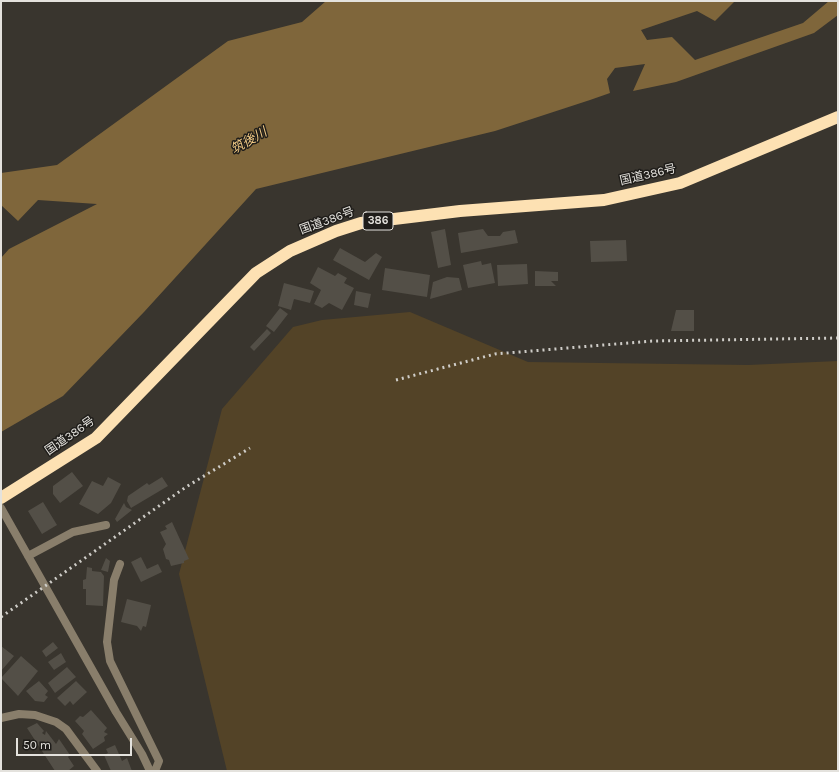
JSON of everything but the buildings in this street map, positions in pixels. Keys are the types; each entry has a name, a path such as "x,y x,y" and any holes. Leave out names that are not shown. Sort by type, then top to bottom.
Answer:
{"highway":[{"name":"国道386号","path":"1,498 96,438 256,273 290,251 360,222 460,211 604,200 680,183 838,117"}],"street":[{"path":"1,508 116,712 142,754 150,771"},
{"path":"28,556 73,532 106,525"},
{"path":"120,564 114,580 107,642 110,661 159,761 155,771"},
{"path":"1,718 19,714 35,715 56,722 66,729 97,771"}],"shaded area":[{"path":"410,312 528,362 748,365 838,361 838,771 227,771 179,574 222,409 293,327 322,320"}],"water":[{"name":"筑後川","path":"326,1 735,1 715,21 697,11 641,30 647,40 672,37 695,60 803,23 829,1 838,1 838,15 814,33 676,82 633,91 645,64 615,68 607,79 610,93 590,100 495,131 256,189 144,312 63,396 1,432 1,258 9,249 97,204 38,200 18,221 1,205 1,173 57,165 228,41 302,22"}],"railway":[{"path":"396,380 495,354 652,341 838,338"},
{"path":"1,617 186,487 250,448"}]}
